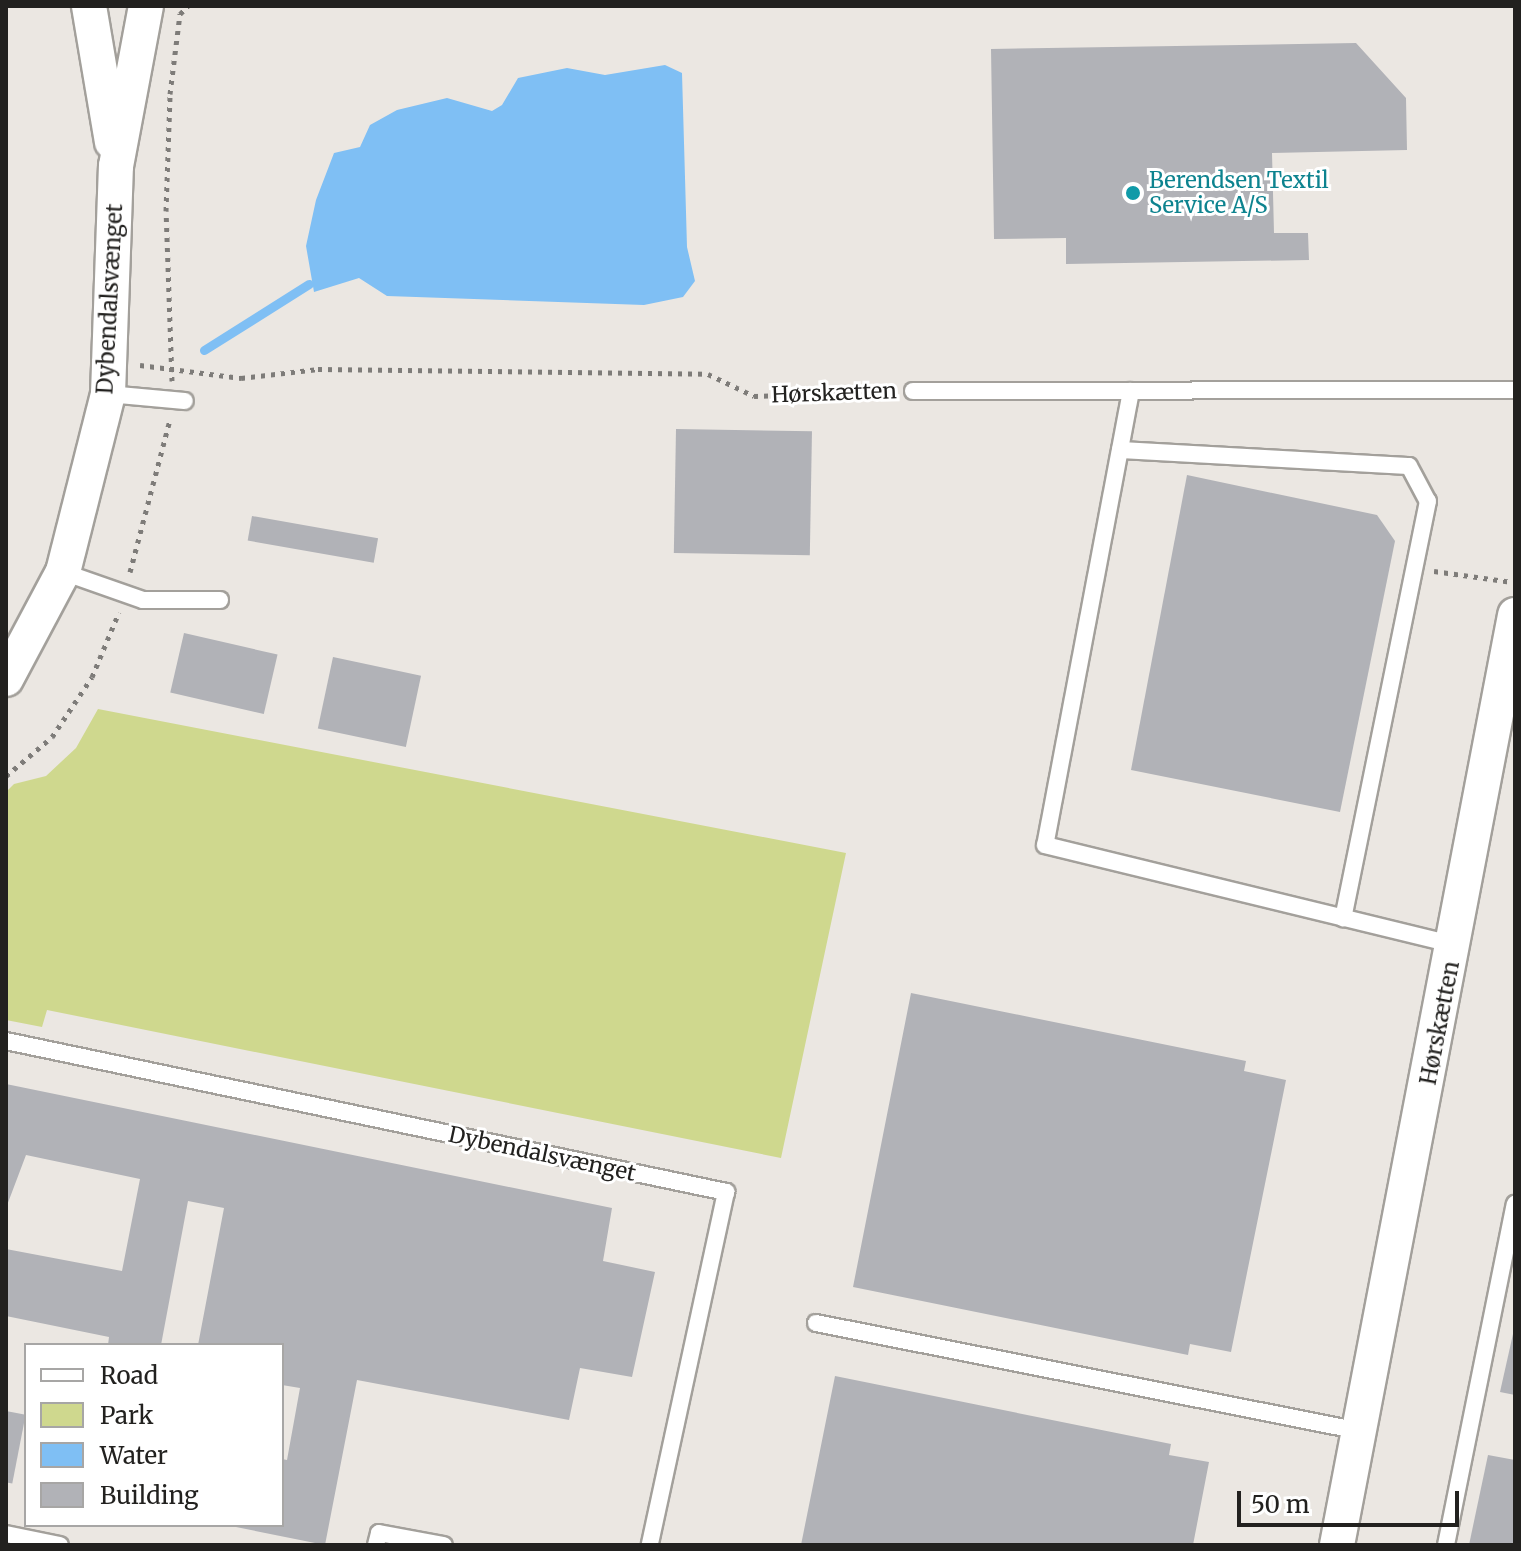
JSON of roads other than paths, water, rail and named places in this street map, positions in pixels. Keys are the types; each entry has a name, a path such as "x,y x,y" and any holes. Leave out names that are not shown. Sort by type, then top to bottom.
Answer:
{"street":[{"name":"Dybendalsvænget","path":"89,6 116,166"},
{"name":"Dybendalsvænget","path":"6,679 63,572 109,378 116,166 146,6"},
{"name":"Hørskætten","path":"1337,1545 1456,945 1515,615"}],"lane":[{"path":"109,378 185,401"},
{"name":"Hørskætten","path":"913,391 1515,390"},
{"path":"1131,391 1045,845 1456,945"},
{"path":"1120,450 1409,466 1428,501 1418,568 1343,918"},
{"path":"63,572 143,600 220,600"},
{"name":"Dybendalsvænget","path":"6,1041 726,1192 650,1545"},
{"path":"1446,1545 1515,1204"},
{"path":"816,1323 1360,1431"},
{"path":"376,1545 379,1533 444,1545"},
{"path":"6,1534 60,1545"}],"water":[{"path":"665,65 682,73 687,247 695,281 683,297 644,305 387,296 359,278 314,292 306,246 316,200 334,153 360,147 370,125 397,110 447,98 492,111 502,105 518,78 567,68 605,75"}],"waterway":[{"path":"204,350 309,284"}],"place":[{"name":"Berendsen Textil Service A/S","path":"1133,193"}]}
